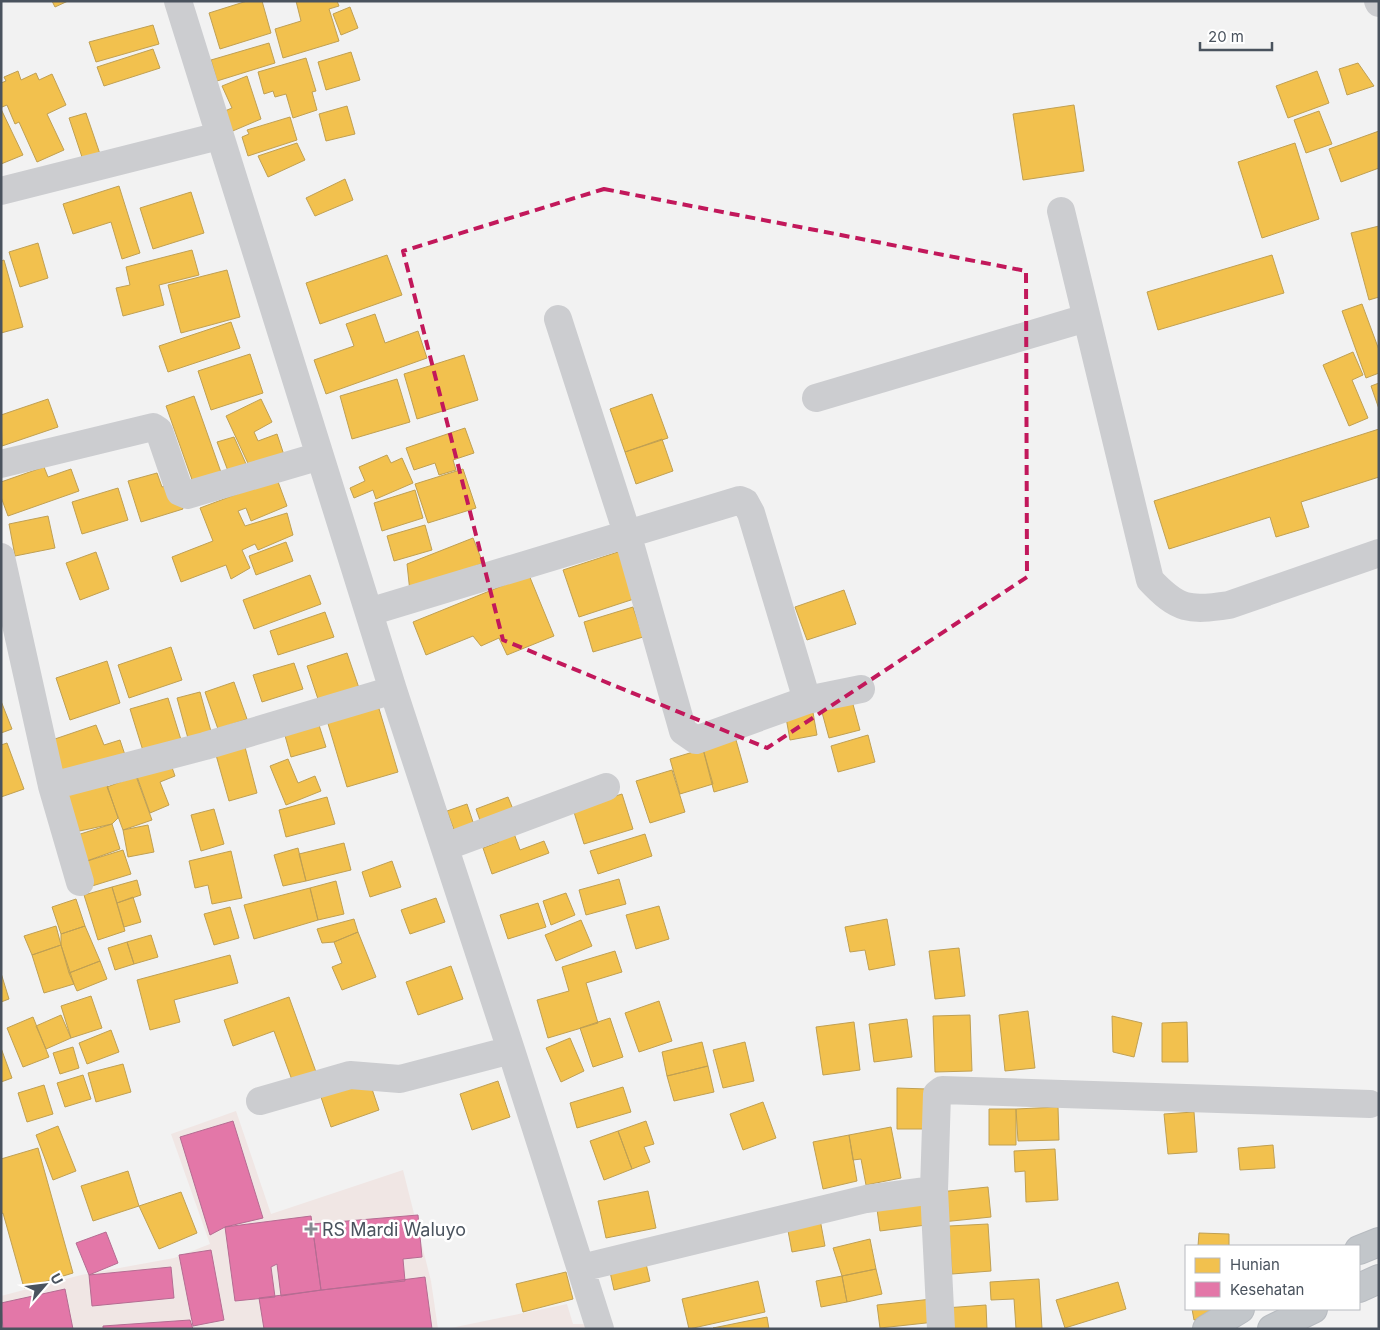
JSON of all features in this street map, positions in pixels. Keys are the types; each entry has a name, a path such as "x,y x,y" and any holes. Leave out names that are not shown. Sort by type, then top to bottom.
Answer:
{"highway":[{"path":"1360,1250 1379,1242"},
{"path":"1360,1288 1379,1279"},
{"path":"1207,1329 1238,1310"},
{"path":"1272,1329 1311,1310"}],"street":[{"path":"178,1 393,690 512,1050 600,1329"},
{"path":"1,191 219,136"},
{"path":"1061,211 1150,580 1168,599 1187,608 1204,609 1229,605 1379,552"},
{"path":"816,398 1086,318"},
{"path":"558,319 627,534 683,731 696,740 806,700 861,689"},
{"path":"1,464 153,427 159,431 180,492 187,495 320,456"},
{"path":"369,612 736,501 744,502 750,514 806,700"},
{"path":"1,557 52,786 80,882"},
{"path":"52,786 205,746 393,690"},
{"path":"445,847 606,787"},
{"path":"260,1102 350,1076 400,1080 512,1050"},
{"path":"941,1329 934,1190 937,1094 942,1090 1370,1104"},
{"path":"581,1268 866,1199 934,1190"}],"highlighted area":[{"path":"604,189 1026,271 1027,577 767,748 503,640 403,251"}],"shaded area":[{"name":"RS Mardi Waluyo","path":"236,1111 271,1214 403,1170 431,1281 438,1329 1,1329 1,1296 81,1275 174,1258 210,1244 171,1134"},
{"path":"567,1304 573,1324 585,1324 587,1329 446,1329"}],"building: Hunian":[{"path":"52,1 68,1 55,7"},
{"path":"247,1 262,1 271,33 220,49 209,13"},
{"path":"296,1 337,1 339,6 329,9 339,41 283,58 275,29 301,21"},
{"path":"350,7 358,28 341,35 333,14"},
{"path":"153,25 159,44 96,62 89,42"},
{"path":"269,43 275,63 217,81 211,60"},
{"path":"153,49 160,68 104,86 97,67"},
{"path":"351,52 360,80 326,90 318,62"},
{"path":"306,58 316,91 312,92 317,110 293,118 286,94 275,97 273,91 264,94 258,72"},
{"path":"1358,63 1374,86 1347,95 1339,69"},
{"path":"18,71 21,80 36,73 39,80 52,74 66,105 47,114 64,150 37,162 19,122 15,124 7,105 2,107 1,105 1,83 6,81 4,77"},
{"path":"1317,71 1329,103 1288,118 1276,86"},
{"path":"247,76 261,119 228,133 220,113 232,108 222,86"},
{"path":"1074,105 1084,171 1023,180 1013,114"},
{"path":"347,106 355,134 326,141 319,114"},
{"path":"1,109 23,155 1,164"},
{"path":"1319,111 1332,144 1306,153 1294,120"},
{"path":"86,113 101,157 84,163 69,118"},
{"path":"290,117 297,140 248,156 242,137 249,134 247,130"},
{"path":"1379,131 1379,168 1341,182 1329,149"},
{"path":"297,143 305,160 268,177 258,156"},
{"path":"1295,143 1319,219 1262,238 1238,162"},
{"path":"345,179 353,200 315,216 306,198"},
{"path":"119,186 140,253 122,259 111,222 73,234 63,204"},
{"path":"191,192 204,233 153,249 140,208"},
{"path":"1379,226 1379,297 1369,300 1351,233"},
{"path":"38,243 48,278 20,287 9,252"},
{"path":"192,250 199,275 159,285 164,305 123,316 116,288 130,285 126,267"},
{"path":"387,255 402,295 320,324 306,283"},
{"path":"1272,255 1284,293 1158,330 1147,292"},
{"path":"4,260 23,327 1,333 1,261"},
{"path":"227,270 240,317 181,333 168,285"},
{"path":"1362,304 1379,350 1379,373 1366,378 1342,311"},
{"path":"375,314 385,343 418,331 427,358 326,394 314,360 354,346 346,324"},
{"path":"231,322 240,348 168,372 159,346"},
{"path":"1353,352 1363,375 1352,380 1368,418 1349,426 1323,365"},
{"path":"250,354 263,393 211,410 198,371"},
{"path":"464,355 478,400 417,419 404,374"},
{"path":"397,379 410,422 352,439 340,396"},
{"path":"1379,383 1379,409 1371,386"},
{"path":"652,394 668,438 625,452 610,409"},
{"path":"194,396 223,478 195,488 166,406"},
{"path":"48,399 58,427 2,446 1,415"},
{"path":"261,399 272,422 254,432 258,441 277,434 285,458 252,472 226,416"},
{"path":"465,428 474,453 453,460 456,470 439,475 435,463 414,470 406,448"},
{"path":"1379,429 1379,477 1301,502 1309,527 1276,537 1270,517 1169,549 1154,501"},
{"path":"234,437 246,464 228,471 217,442"},
{"path":"662,439 673,471 636,484 625,452"},
{"path":"387,455 391,463 402,458 413,483 376,499 373,490 354,498 350,488 365,481 359,467"},
{"path":"44,467 48,477 71,469 79,491 8,516 1,497 1,482"},
{"path":"463,469 476,508 428,523 415,484"},
{"path":"157,473 162,487 175,483 183,509 141,522 128,481"},
{"path":"277,479 287,506 251,521 246,508 238,511 245,526 287,513 293,535 258,550 255,544 242,550 250,568 231,579 226,565 181,582 172,557 213,541 200,508"},
{"path":"118,488 128,520 82,534 72,502"},
{"path":"415,490 423,518 382,531 374,503"},
{"path":"48,516 55,548 15,556 9,524"},
{"path":"425,525 432,550 394,561 387,536"},
{"path":"473,538 483,563 410,592 407,564"},
{"path":"286,542 293,561 256,575 249,556"},
{"path":"624,550 640,597 579,617 563,570"},
{"path":"96,552 109,589 80,600 66,563"},
{"path":"310,575 321,604 254,629 243,600"},
{"path":"529,575 554,636 507,655 499,638 481,646 473,636 426,655 413,622"},
{"path":"844,590 856,624 807,640 795,607"},
{"path":"633,607 643,637 593,652 584,622"},
{"path":"325,612 334,637 278,655 270,631"},
{"path":"171,647 182,680 129,698 118,665"},
{"path":"347,653 360,691 320,705 307,666"},
{"path":"107,661 120,703 70,720 56,678"},
{"path":"294,663 303,689 262,702 253,675"},
{"path":"234,682 247,719 218,729 205,692"},
{"path":"200,692 212,735 189,742 177,698"},
{"path":"851,697 860,730 829,738 820,705"},
{"path":"168,698 182,743 144,754 130,709"},
{"path":"1,701 12,729 1,733"},
{"path":"377,702 398,772 347,787 326,717"},
{"path":"812,707 817,735 790,740 785,712"},
{"path":"318,722 326,747 291,757 284,732"},
{"path":"96,725 104,745 120,740 125,755 61,777 49,741"},
{"path":"868,735 875,762 838,772 831,746"},
{"path":"736,740 748,782 714,792 703,749"},
{"path":"7,743 24,789 1,797 1,745"},
{"path":"245,747 257,793 229,801 216,755"},
{"path":"703,749 713,784 680,794 670,759"},
{"path":"169,759 175,776 160,782 169,805 150,813 135,771"},
{"path":"288,759 298,783 315,776 321,791 286,805 270,766"},
{"path":"672,770 685,812 650,823 636,781"},
{"path":"136,776 152,820 123,830 107,787"},
{"path":"105,779 118,818 112,824 75,832 62,791"},
{"path":"622,794 633,829 584,844 573,809"},
{"path":"327,797 335,824 286,837 279,810"},
{"path":"508,797 515,814 482,826 476,809"},
{"path":"467,804 475,828 456,835 447,811"},
{"path":"214,809 224,844 201,851 191,815"},
{"path":"112,824 120,849 84,862 74,836"},
{"path":"148,825 154,852 128,857 123,830"},
{"path":"512,828 520,850 544,841 549,853 492,874 483,848 499,842 498,833"},
{"path":"645,834 652,856 598,874 590,851"},
{"path":"344,843 351,870 306,881 299,854"},
{"path":"298,848 306,881 283,886 274,855"},
{"path":"123,850 131,874 92,886 84,862"},
{"path":"231,851 242,898 212,904 208,885 195,888 189,861"},
{"path":"392,861 401,887 370,897 362,872"},
{"path":"619,879 626,904 586,915 579,890"},
{"path":"137,880 141,895 117,903 112,887"},
{"path":"336,881 344,914 318,920 310,888"},
{"path":"112,887 125,931 98,940 84,895"},
{"path":"310,888 318,920 254,939 244,905"},
{"path":"566,893 575,915 551,925 543,901"},
{"path":"133,897 141,922 124,927 117,903"},
{"path":"436,898 445,922 410,934 401,910"},
{"path":"76,899 85,926 61,934 52,907"},
{"path":"538,903 546,927 508,939 500,915"},
{"path":"659,906 669,939 636,949 626,915"},
{"path":"230,907 239,938 214,945 204,914"},
{"path":"354,919 358,932 334,942 322,943 317,929"},
{"path":"887,919 895,965 869,970 865,950 850,952 845,927"},
{"path":"581,920 592,946 556,961 545,935"},
{"path":"56,926 61,945 32,955 24,936"},
{"path":"85,926 100,961 69,973 61,945 61,934"},
{"path":"358,932 376,977 342,990 332,967 342,963 334,942"},
{"path":"151,935 158,957 134,964 127,942"},
{"path":"127,942 134,964 115,970 108,948"},
{"path":"61,945 74,984 44,993 32,955"},
{"path":"959,948 965,996 935,999 929,951"},
{"path":"615,951 622,972 586,983 598,1023 548,1038 537,1000 569,991 562,967"},
{"path":"230,955 238,983 174,1000 180,1022 150,1030 137,980"},
{"path":"100,961 107,979 77,991 69,973"},
{"path":"451,966 463,999 418,1015 406,982"},
{"path":"1,973 9,999 1,1002"},
{"path":"91,996 102,1028 71,1038 61,1006"},
{"path":"289,997 316,1072 292,1080 274,1031 233,1046 224,1020"},
{"path":"659,1001 672,1041 639,1052 625,1013"},
{"path":"1028,1011 1035,1068 1005,1071 999,1015"},
{"path":"61,1015 71,1038 46,1049 36,1026"},
{"path":"970,1015 972,1071 935,1072 933,1016"},
{"path":"1112,1016 1142,1023 1134,1057 1113,1052"},
{"path":"33,1017 49,1057 23,1067 7,1028"},
{"path":"610,1018 623,1057 593,1067 580,1028"},
{"path":"907,1019 912,1057 874,1062 869,1024"},
{"path":"854,1022 860,1070 823,1075 816,1027"},
{"path":"1187,1022 1188,1062 1162,1062 1162,1023"},
{"path":"111,1030 119,1052 87,1064 79,1043"},
{"path":"570,1038 584,1071 561,1082 546,1048"},
{"path":"702,1042 708,1066 667,1076 662,1052"},
{"path":"745,1042 754,1081 723,1088 713,1050"},
{"path":"73,1047 79,1068 60,1074 53,1053"},
{"path":"1,1048 12,1078 1,1082"},
{"path":"123,1064 131,1092 96,1102 88,1073"},
{"path":"708,1066 714,1092 674,1101 667,1076"},
{"path":"83,1075 91,1099 65,1107 57,1083"},
{"path":"368,1077 379,1110 331,1127 320,1094"},
{"path":"498,1081 510,1117 472,1130 460,1094"},
{"path":"44,1085 53,1114 27,1122 18,1093"},
{"path":"623,1087 631,1112 577,1128 570,1103"},
{"path":"897,1088 927,1089 927,1129 897,1129"},
{"path":"763,1102 776,1138 743,1150 730,1114"},
{"path":"1058,1107 1059,1140 1018,1141 1016,1109"},
{"path":"989,1109 1016,1109 1016,1145 989,1145"},
{"path":"1194,1112 1197,1152 1168,1154 1164,1114"},
{"path":"646,1121 654,1144 644,1147 650,1162 632,1169 618,1131"},
{"path":"58,1126 76,1171 53,1180 36,1135"},
{"path":"891,1127 901,1178 866,1185 861,1159 853,1160 849,1135"},
{"path":"618,1131 632,1169 604,1180 590,1141"},
{"path":"849,1135 857,1181 823,1189 813,1142"},
{"path":"1273,1145 1275,1168 1240,1170 1238,1148"},
{"path":"38,1148 73,1273 24,1288 3,1213 1,1214 1,1159"},
{"path":"1055,1149 1058,1200 1026,1202 1025,1171 1015,1172 1014,1151"},
{"path":"128,1171 139,1206 93,1221 81,1186"},
{"path":"988,1187 991,1217 942,1222 939,1192"},
{"path":"648,1191 656,1228 606,1238 598,1201"},
{"path":"181,1192 197,1233 159,1249 139,1206"},
{"path":"922,1197 926,1225 880,1231 876,1202"},
{"path":"819,1214 825,1246 792,1252 786,1220"},
{"path":"988,1224 991,1271 952,1274 949,1226"},
{"path":"1199,1233 1229,1234 1229,1245 1198,1245"},
{"path":"870,1239 876,1269 842,1276 833,1248"},
{"path":"644,1255 650,1281 614,1290 608,1263"},
{"path":"876,1269 882,1294 847,1302 842,1276"},
{"path":"566,1272 573,1299 523,1312 516,1284"},
{"path":"842,1276 847,1302 821,1307 816,1281"},
{"path":"1039,1279 1042,1329 1016,1329 1014,1299 991,1300 990,1282"},
{"path":"758,1281 765,1312 689,1329 682,1299"},
{"path":"1118,1282 1126,1309 1065,1328 1056,1300"},
{"path":"932,1299 935,1322 880,1328 877,1305"},
{"path":"986,1305 987,1329 947,1329 945,1308"},
{"path":"1192,1310 1218,1310 1219,1315 1194,1320"},
{"path":"767,1317 769,1329 713,1328"}],"building: Kesehatan":[{"path":"233,1121 263,1218 225,1227 210,1235 180,1137"},
{"path":"418,1215 422,1257 403,1259 405,1281 321,1290 312,1224"},
{"path":"311,1216 321,1290 281,1296 277,1264 271,1267 275,1297 235,1301 225,1227"},
{"path":"106,1232 118,1263 89,1275 76,1243"},
{"path":"211,1250 224,1320 193,1326 179,1255"},
{"path":"171,1267 174,1298 92,1306 89,1275"},
{"name":"RS Mardi Waluyo","path":"425,1277 432,1329 264,1329 259,1298"},
{"path":"65,1289 73,1329 3,1329 1,1303"},
{"path":"190,1320 193,1329 103,1329 103,1326"}],"place":[{"name":"RS Mardi Waluyo","path":"311,1229"}]}
